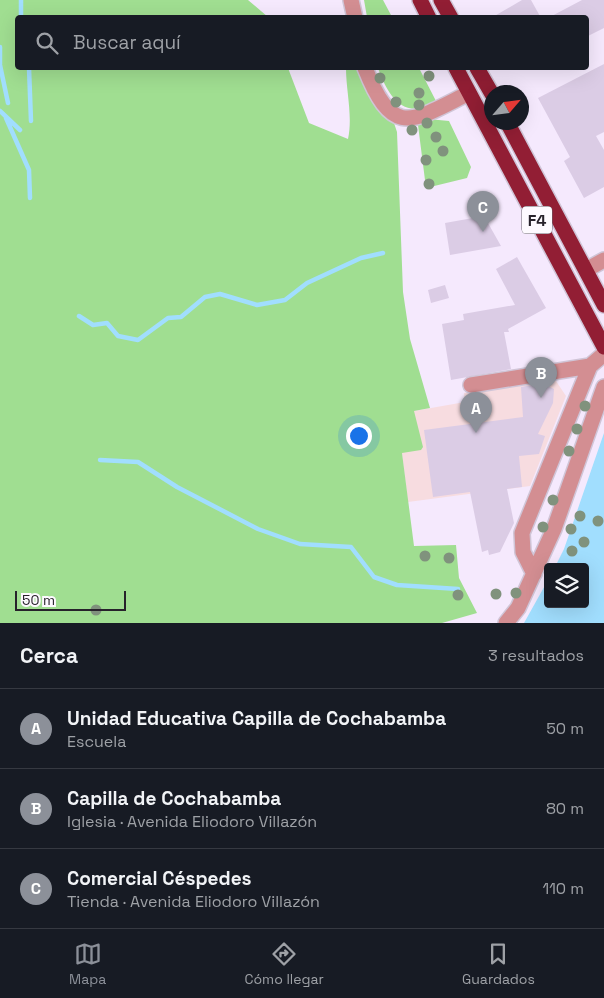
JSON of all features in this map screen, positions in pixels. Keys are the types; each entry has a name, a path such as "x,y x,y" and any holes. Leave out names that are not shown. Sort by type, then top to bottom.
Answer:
{"highway":[{"path":"420,0 428,15"},
{"path":"441,0 449,15"},
{"name":"F4","path":"457,70 604,347"},
{"path":"478,70 487,85"},
{"name":"F4","path":"511,130 604,305"}],"street":[{"path":"351,0 354,15"},
{"path":"366,70 384,107 393,114 408,119 421,117 469,93"},
{"path":"586,270 604,260"},
{"path":"534,574 523,552 522,533 590,366 604,354"},
{"path":"471,385 590,366"},
{"path":"506,623 518,608 554,530 604,388"}],"shaded area":[{"path":"556,381 566,396 530,486 408,502 402,453 414,411 465,402 464,393"}],"green space":[{"path":"0,0 248,0 266,15 15,15 15,70 289,70 309,123 348,139 350,112 346,70 361,70 382,111 394,123 397,132 403,292 410,339 430,408 414,411 423,447 421,450 402,453 414,546 456,545 459,578 477,613 442,623 0,623"},
{"path":"364,0 383,0 391,15 367,15"},
{"path":"379,70 420,70 436,101 425,107 415,109 406,107 392,96"},
{"path":"428,119 449,121 471,167 467,178 426,188 418,125"}],"water":[{"path":"604,433 604,623 524,623 544,587 544,608 589,608 589,563 557,563 564,549"}],"building":[{"path":"522,0 531,0 539,15 496,15"},
{"path":"582,0 604,0 604,28 589,36 589,15 554,15"},
{"path":"604,64 604,132 596,136 604,150 604,187 584,198 564,161 570,157 538,98"},
{"path":"484,216 501,246 450,255 445,223"},
{"path":"517,257 546,308 508,329 509,332 504,332 511,369 451,380 442,324 464,320 463,314 515,305 496,269"},
{"path":"445,285 449,298 431,303 428,290"},
{"path":"542,383 554,389 553,403 538,434 545,436 539,454 519,456 522,487 507,489 514,523 500,552 489,555 488,550 482,552 470,492 433,497 424,430 523,417 521,387"}],"waterway":[{"path":"21,0 21,15"},
{"path":"0,47 0,64"},
{"path":"0,65 8,103"},
{"path":"29,70 31,121"},
{"path":"0,111 20,130"},
{"path":"6,118 29,170 30,198"},
{"path":"79,316 93,325 107,323 118,336 138,340 168,318 181,317 205,297 220,294 257,305 285,300 307,283 361,258 383,253"},
{"path":"100,460 138,462 177,487 258,529 300,544 351,547 374,577 397,585 458,589"}],"place":[{"name":"Comercial Céspedes","path":"483,232"},
{"name":"Capilla de Cochabamba","path":"541,398"},
{"name":"Unidad Educativa Capilla de Cochabamba","path":"476,433"}]}
